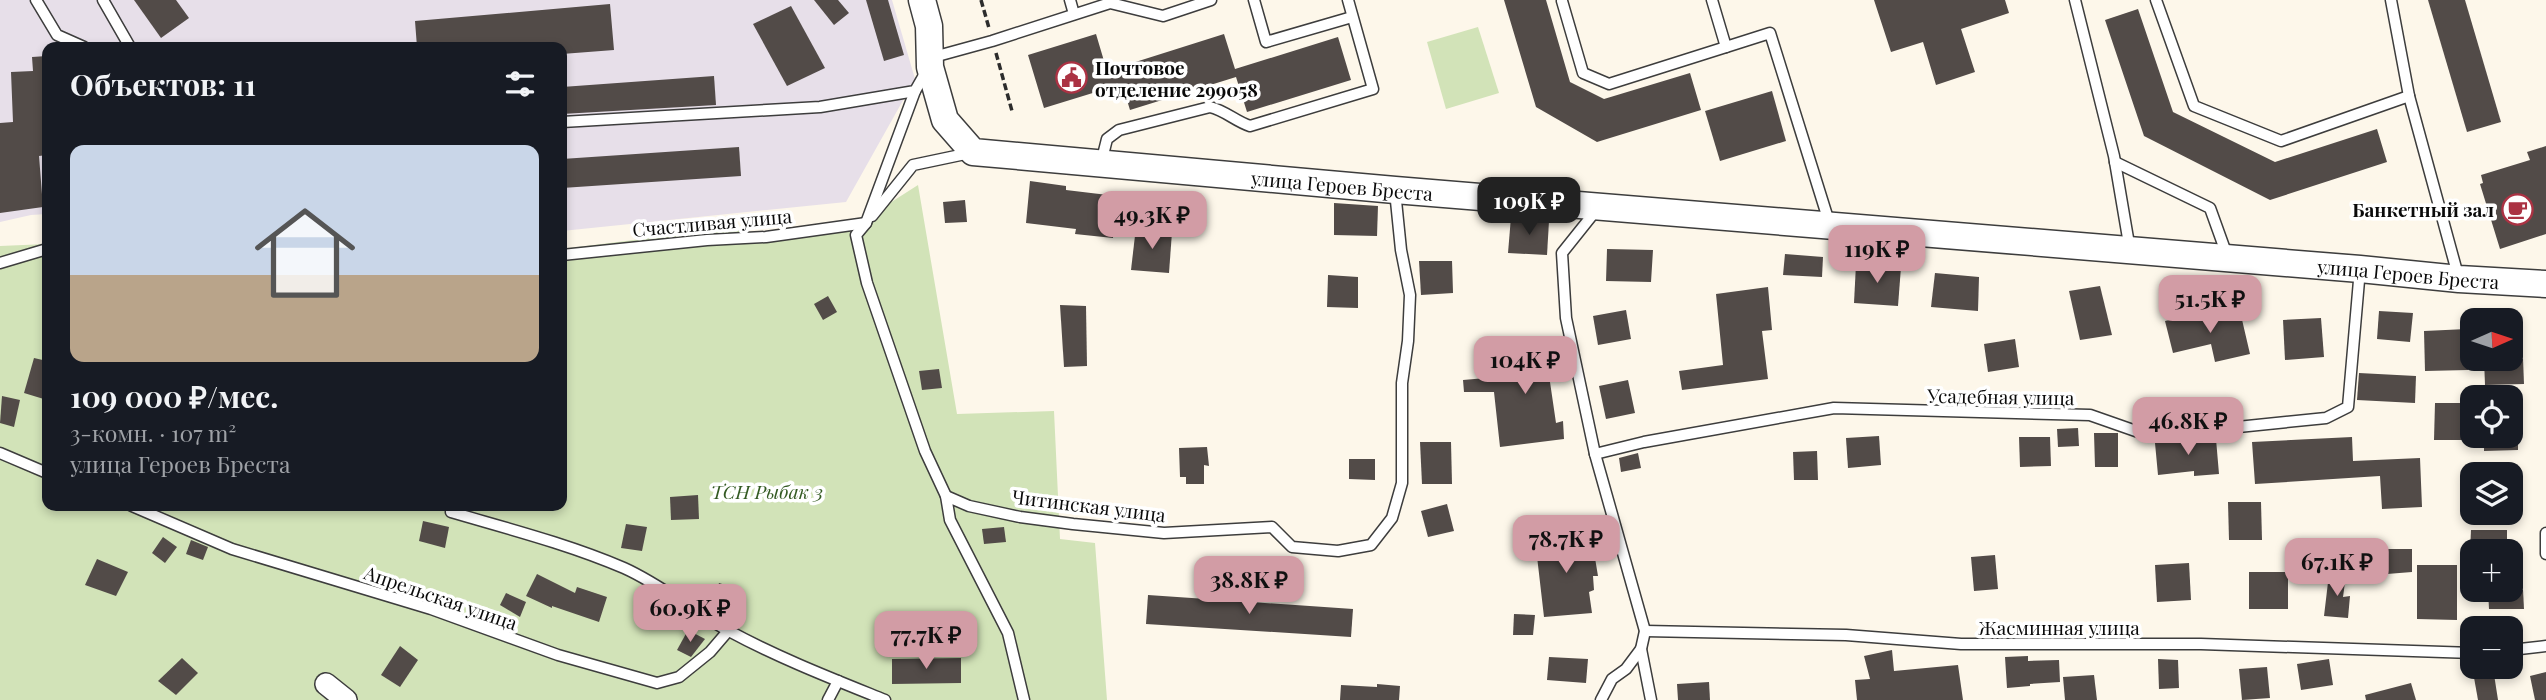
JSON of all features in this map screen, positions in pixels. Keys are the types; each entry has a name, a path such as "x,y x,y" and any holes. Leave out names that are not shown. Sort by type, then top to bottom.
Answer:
{"street":[{"path":"922,0 929,26 930,62 945,120 972,152"},
{"name":"улица Героев Бреста","path":"972,152 1395,190 2546,284"},
{"path":"326,684 346,700"}],"lane":[{"path":"36,0 57,35 73,42"},
{"path":"103,0 127,42"},
{"path":"1070,0 1074,14"},
{"path":"866,223 915,91 930,62 1110,3 1163,16 1211,0"},
{"path":"1254,0 1266,41 1352,17"},
{"path":"1101,163 1107,139 1119,130 1210,107 1225,111 1236,121 1250,126 1373,89 1348,0"},
{"path":"1712,0 1726,47"},
{"path":"2075,0 2115,162 2130,250"},
{"path":"2156,0 2194,106 2281,141 2409,96"},
{"path":"2391,0 2409,96 2459,279"},
{"path":"1562,1 1583,73 1609,84 1770,33 1830,225"},
{"path":"567,122 820,107 915,91"},
{"path":"972,152 913,165 856,235 867,283 925,451 946,496 950,520 1008,633 1024,700"},
{"path":"2115,162 2210,208 2228,258"},
{"name":"Читинская улица","path":"946,496 969,506 1020,517 1073,524 1164,533 1272,527 1292,547 1338,551 1371,545 1392,518 1402,483 1402,383 1408,341 1410,295 1401,250 1395,190"},
{"path":"1600,206 1562,253 1566,318 1595,454 1645,631 1641,649 1651,700"},
{"name":"Счастливая улица","path":"567,254 707,240 766,237 866,223"},
{"path":"0,263 42,250"},
{"name":"Усадебная улица","path":"1595,454 1644,442 1834,408 2090,415 2150,436 2326,418 2348,407 2360,269"},
{"path":"0,453 42,471"},
{"name":"Апрельская улица","path":"144,511 232,549 431,609 558,656 657,683 680,677 710,652 728,631"},
{"path":"451,512 586,553 625,569 668,592 728,631 886,700"},
{"path":"2546,533 2546,554"},
{"name":"Жасминная улица","path":"1645,631 1833,635 1961,643 2201,644 2460,653"},
{"path":"2523,649 2546,646"},
{"path":"1601,700 1612,679 1626,668 1641,649"},
{"path":"828,700 838,681"}],"shaded area":[{"path":"0,0 892,0 915,79 846,202 567,230 567,42 42,42 42,214 0,222"}],"green space":[{"path":"1478,27 1499,93 1446,109 1427,42"},
{"name":"ТСН Рыбак 3","path":"918,185 957,414 1054,411 1060,539 1095,543 1107,700 0,700 0,246 42,244 42,511 567,511 567,248 737,227 744,234 846,231"}],"building":[{"path":"134,0 176,0 189,18 161,38"},
{"path":"814,0 838,0 849,13 834,25"},
{"path":"866,0 888,0 904,55 884,61"},
{"path":"1504,0 1546,0 1570,82 1604,99 1690,73 1701,110 1597,142 1536,107"},
{"path":"1874,0 2005,0 2009,13 1961,29 1975,72 1936,85 1923,42 1891,52"},
{"path":"2428,0 2465,0 2501,122 2467,132"},
{"path":"610,4 614,50 567,54 567,42 417,42 415,21"},
{"path":"791,6 825,68 787,86 753,24"},
{"path":"2138,9 2173,112 2275,162 2377,129 2387,162 2270,200 2144,136 2105,20"},
{"path":"1096,34 1107,71 1224,34 1235,69 1338,37 1351,80 1247,112 1236,77 1130,110 1122,84 1044,108 1028,55"},
{"path":"42,56 42,156 39,156 42,207 0,213 0,123 13,122 11,72 33,71 32,57"},
{"path":"714,76 716,105 567,114 567,87"},
{"path":"1772,91 1786,141 1720,161 1705,111"},
{"name":"Банкетный зал","path":"2546,146 2546,234 2500,249 2480,184 2483,183 2481,175 2530,160 2527,152"},
{"path":"739,147 741,176 567,188 567,159"},
{"path":"1030,181 1066,186 1066,190 1116,196 1113,238 1075,234 1076,229 1026,223"},
{"path":"965,200 967,222 945,223 943,202"},
{"path":"1334,203 1378,206 1377,236 1334,235"},
{"path":"1511,217 1549,221 1547,255 1508,253"},
{"path":"1136,227 1172,232 1169,273 1131,270"},
{"path":"1607,249 1653,250 1651,282 1606,281"},
{"path":"1785,254 1823,257 1822,277 1783,275"},
{"path":"1419,261 1452,261 1453,293 1421,295"},
{"path":"1856,264 1901,267 1898,306 1854,303"},
{"path":"1935,273 1979,277 1978,311 1931,307"},
{"path":"1328,275 1358,277 1358,308 1327,307"},
{"path":"2100,286 2112,335 2080,340 2069,291"},
{"path":"1768,287 1772,330 1762,331 1768,379 1682,390 1679,371 1723,365 1716,294"},
{"path":"828,296 837,312 823,320 814,304"},
{"path":"1060,305 1086,306 1087,366 1064,367"},
{"path":"1626,310 1631,339 1598,345 1593,316"},
{"path":"2240,311 2250,354 2215,362 2211,344 2173,353 2165,321 2197,314 2198,320"},
{"path":"2379,311 2413,313 2410,342 2377,339"},
{"path":"2321,318 2324,357 2285,360 2283,320"},
{"path":"2460,329 2460,370 2425,371 2424,331"},
{"path":"1553,339 1555,357 1559,356 1561,373 1557,373 1558,381 1550,382 1556,423 1563,421 1564,439 1500,447 1494,392 1464,392 1463,380 1520,375 1515,344"},
{"path":"2015,339 2019,367 1988,372 1984,344"},
{"path":"34,358 42,360 42,398 24,393"},
{"path":"939,369 942,388 922,390 919,371"},
{"path":"2484,371 2523,371 2524,384 2485,385"},
{"path":"2359,373 2416,376 2415,403 2357,400"},
{"path":"1628,380 1635,413 1606,419 1599,386"},
{"path":"2,396 20,400 14,427 0,423"},
{"path":"2435,403 2460,403 2460,440 2434,440"},
{"path":"2078,428 2079,446 2058,447 2057,429"},
{"path":"2094,433 2118,433 2118,467 2095,467"},
{"path":"1879,436 1881,465 1848,468 1846,438"},
{"path":"2019,437 2050,437 2051,466 2020,467"},
{"path":"2352,437 2353,461 2420,458 2422,507 2382,509 2380,476 2255,484 2252,442"},
{"path":"2216,439 2219,474 2194,476 2194,471 2158,475 2155,443"},
{"path":"1420,442 1451,442 1452,484 1422,484"},
{"path":"1207,447 1209,466 1204,465 1204,484 1186,484 1186,477 1180,477 1179,448"},
{"path":"2484,448 2518,448 2518,450 2484,451"},
{"path":"1817,451 1818,480 1794,480 1793,452"},
{"path":"1638,453 1641,468 1621,472 1619,458"},
{"path":"1349,459 1375,459 1375,480 1349,479"},
{"path":"698,495 699,519 671,520 670,497"},
{"path":"2228,502 2261,502 2262,540 2229,540"},
{"path":"1447,504 1454,531 1428,537 1421,511"},
{"path":"423,521 449,527 445,548 419,541"},
{"path":"626,524 647,527 642,551 621,548"},
{"path":"1004,527 1006,542 984,544 982,529"},
{"path":"2471,530 2507,530 2507,539 2471,539"},
{"path":"1586,533 1586,553 1594,552 1598,576 1593,576 1594,590 1589,592 1592,613 1544,617 1535,539"},
{"path":"163,537 177,547 165,563 152,553"},
{"path":"191,540 208,547 203,560 186,554"},
{"path":"2388,549 2412,549 2412,572 2387,574"},
{"path":"1995,555 1998,589 1974,591 1971,557"},
{"path":"97,559 128,572 116,596 85,585"},
{"path":"2189,563 2191,600 2157,602 2155,565"},
{"path":"2417,565 2457,565 2457,620 2417,619"},
{"path":"2249,572 2288,572 2288,609 2249,609"},
{"path":"537,574 575,593 577,587 607,597 599,622 552,608 526,596"},
{"path":"2329,574 2346,575 2343,597 2350,596 2348,618 2324,616"},
{"path":"719,583 741,590 735,610 713,603"},
{"path":"2523,590 2524,609 2489,609 2489,602 2523,602"},
{"path":"506,593 526,602 520,617 500,605"},
{"path":"1148,595 1353,609 1351,637 1146,624"},
{"path":"1514,614 1535,615 1533,635 1513,635"},
{"path":"688,630 705,639 691,657 677,650"},
{"path":"400,646 418,660 400,687 381,675"},
{"path":"1892,650 1894,671 1958,665 1963,700 1857,700 1855,680 1870,679 1864,656"},
{"path":"2028,656 2028,661 2059,660 2060,682 2007,688 2005,657"},
{"path":"1549,657 1588,659 1586,683 1547,680"},
{"path":"182,658 198,673 176,695 158,681"},
{"path":"961,658 961,683 892,684 892,659"},
{"path":"2158,659 2178,660 2179,688 2159,689"},
{"path":"2329,659 2333,685 2301,690 2297,664"},
{"path":"2267,667 2270,698 2242,700 2239,669"},
{"path":"2546,672 2546,700 2535,700 2530,676"},
{"path":"2094,675 2097,700 2065,700 2063,677"},
{"path":"2474,679 2495,679 2498,700 2478,700"},
{"path":"1709,682 1710,700 1678,700 1677,684"},
{"path":"2411,683 2416,700 2366,700 2365,695"},
{"path":"1377,684 1400,686 1399,700 1340,700 1341,685 1377,687"}],"place":[{"name":"Почтовое отделение 299058","path":"1072,78"},
{"name":"Банкетный зал","path":"2517,209"}]}
